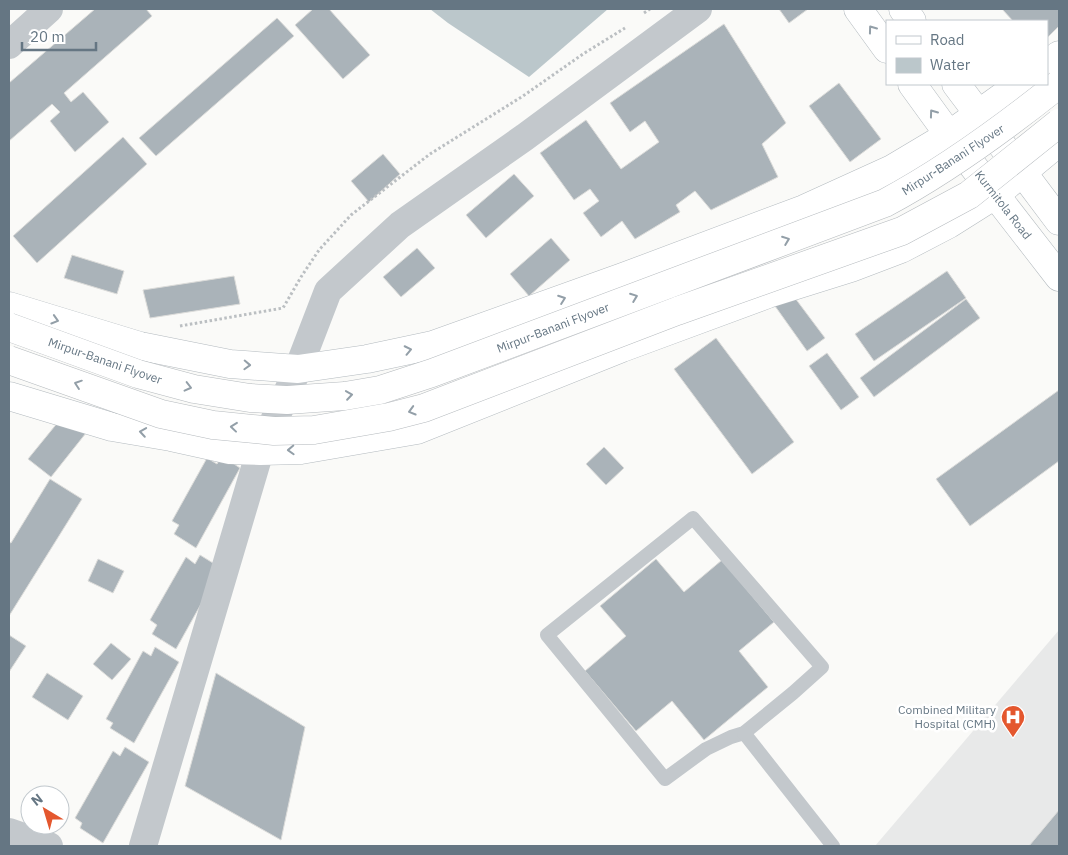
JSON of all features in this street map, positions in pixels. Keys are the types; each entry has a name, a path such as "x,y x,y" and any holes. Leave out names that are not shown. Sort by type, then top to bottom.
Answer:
{"main road":[{"path":"858,9 886,48"},
{"path":"903,9 911,20"},
{"path":"1048,63 1059,56"},
{"name":"Mirpur-Banani Flyover","path":"9,327 138,374 204,390 250,398 287,400 345,396 380,390 432,373 885,203 921,184 957,160 1019,116 1059,84"},
{"name":"Kurmitola Road","path":"913,85 1059,277"},
{"path":"957,85 1059,221"},
{"path":"9,306 140,346 230,364 298,369 368,359 433,345 623,277 804,208 892,169 949,135 1019,85"},
{"path":"9,360 162,414 213,425 274,431 314,430 389,418 424,408 677,311 902,231 969,196 1059,123"},
{"path":"9,396 112,427 230,450 301,450 417,430 622,348 768,294 851,268 901,248 949,224 995,195 1059,142"}],"street":[{"path":"9,45 49,9"},
{"path":"143,846 260,451 298,369 328,291 400,225 525,137 698,9"},
{"path":"9,832 49,846"}],"lane":[{"path":"694,518 822,667 793,694 744,734 731,737 706,749 665,779 547,635 694,518"},
{"path":"744,734 833,846"}],"path":[{"path":"643,14 650,9"},
{"path":"171,328 284,308 319,250 351,215 430,154 523,96 583,54 628,26"}],"shaded area":[{"name":"Combined Military Hospital (CMH)","path":"1059,630 1059,846 875,846"}],"water":[{"path":"430,9 608,9 529,77"}],"building":[{"path":"95,9 146,9 152,16 64,93 71,102 83,92 109,122 75,152 50,121 60,112 52,104 9,141 9,83"},
{"path":"313,9 329,9 370,55 343,79 295,25"},
{"path":"779,9 808,9 789,23"},
{"path":"1002,9 1059,9 1059,26 1048,37 1048,20 1012,20"},
{"path":"277,18 294,36 156,156 139,138"},
{"path":"724,24 786,123 762,144 778,177 711,210 695,191 676,205 680,212 635,239 622,221 601,237 583,213 599,201 590,189 574,200 540,153 586,120 621,169 659,142 645,121 630,132 610,103"},
{"path":"839,83 881,139 850,162 809,106"},
{"path":"123,137 147,164 37,263 13,236"},
{"path":"383,154 400,174 369,202 351,181"},
{"path":"514,174 534,196 486,238 466,215"},
{"path":"551,238 570,260 529,296 510,274"},
{"path":"417,248 435,268 401,297 383,277"},
{"path":"72,255 124,271 117,294 64,278"},
{"path":"947,271 966,298 874,361 855,334"},
{"path":"234,276 240,304 150,318 143,290"},
{"path":"792,294 825,338 807,351 775,306"},
{"path":"966,299 980,318 874,397 860,378"},
{"path":"716,338 794,442 752,474 674,369"},
{"path":"827,353 859,397 841,410 809,366"},
{"path":"1059,390 1059,461 970,526 936,479"},
{"path":"63,416 86,433 51,477 28,459"},
{"path":"604,447 624,468 606,485 586,464"},
{"path":"222,456 240,468 196,548 174,534 179,525 172,521 207,458 217,464"},
{"path":"50,479 82,499 9,616 9,542 11,543"},
{"path":"200,555 221,568 176,649 152,634 157,625 150,620 186,557 195,564"},
{"path":"98,559 124,571 113,593 88,581"},
{"path":"656,559 684,592 722,560 774,622 739,651 768,687 704,740 672,701 636,731 585,671 626,636 600,606"},
{"path":"9,635 26,646 9,672"},
{"path":"111,643 131,659 112,680 93,664"},
{"path":"155,647 179,662 134,743 110,728 113,723 106,719 143,651 151,656"},
{"path":"47,673 83,696 68,720 32,697"},
{"path":"216,673 305,727 281,840 185,786"},
{"path":"125,747 149,762 103,843 80,828 82,823 75,818 113,751 120,756"},
{"path":"1059,810 1059,846 1029,846"}],"place":[{"name":"Combined Military Hospital (CMH)","path":"1013,738"}]}
